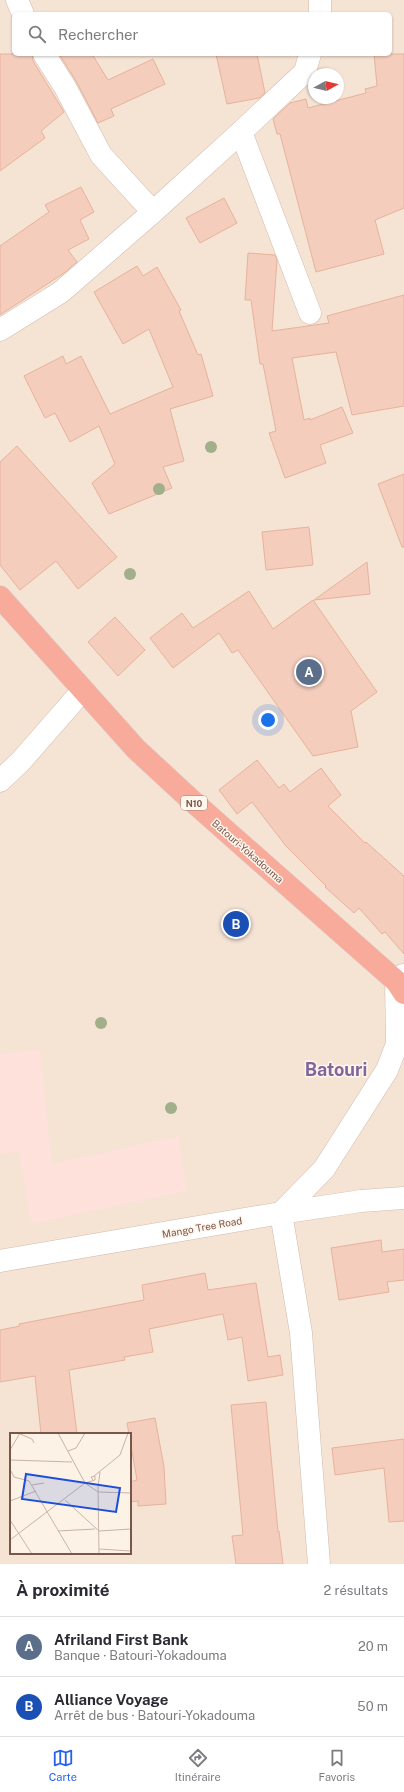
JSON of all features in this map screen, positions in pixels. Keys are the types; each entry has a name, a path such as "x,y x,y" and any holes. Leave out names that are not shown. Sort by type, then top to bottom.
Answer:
{"highway":[{"name":"Batouri-Yokadouma","path":"0,597 136,749 190,799 401,982"}],"street":[{"path":"17,0 22,12"},
{"path":"320,0 320,12"},
{"path":"45,56 65,87 101,155 152,212"},
{"path":"0,330 61,292 152,212 305,72 309,56"},
{"path":"241,132 310,313"},
{"path":"0,781 21,761 83,690"},
{"path":"319,1564 301,1333 281,1213 324,1169 387,1070 397,1044 401,982"},
{"name":"Mango Tree Road","path":"0,1261 281,1213 361,1201 404,1198"}],"shaded area":[{"path":"0,0 404,0 404,1564 0,1564"},
{"path":"40,1049 52,1164 178,1136 187,1191 31,1224 19,1151 0,1154 0,1054"}],"building":[{"path":"0,54 12,54 12,56 32,56 33,61 64,112 41,131 45,138 0,171"},
{"path":"404,54 404,208 375,220 384,254 316,272 280,134 277,134 273,119 290,103 306,99 308,108 323,104 344,104 344,99 366,93 365,89 377,86 374,56"},
{"path":"60,56 93,56 108,80 153,59 165,84 111,109 114,116 98,123 76,81"},
{"path":"216,56 257,56 265,93 259,98 227,104"},
{"path":"81,187 94,212 80,220 89,239 68,250 77,262 64,273 0,315 0,246 49,212 45,205"},
{"path":"224,198 237,223 200,243 186,218"},
{"path":"248,253 275,255 277,260 272,331 329,323 327,316 404,295 404,406 352,415 336,352 292,358 304,420 310,418 310,420 342,407 353,433 320,445 326,463 285,478 269,433 276,431 263,364 260,364 251,300 245,300"},
{"path":"137,266 143,276 157,267 181,310 179,311 198,355 201,354 213,396 170,409 184,461 163,467 172,488 109,514 92,483 115,464 99,426 70,442 55,413 45,418 24,376 63,356 66,364 81,356 110,414 173,387 149,329 123,344 94,292"},
{"path":"17,446 117,557 78,589 56,561 20,590 0,565 0,462"},
{"path":"404,474 404,547 402,547 378,484"},
{"path":"309,527 313,565 266,570 262,532"},
{"path":"367,562 370,594 314,600"},
{"path":"249,591 273,629 313,600 377,692 351,711 358,747 313,756 238,650 232,653 219,633 173,668 150,638 182,613 193,628"},
{"path":"115,617 145,650 118,676 88,642"},
{"path":"257,760 279,788 284,784 290,792 321,768 341,795 328,806 365,843 366,842 404,876 404,954 385,932 382,934 359,908 354,913 325,887 326,886 286,846 252,802 237,814 219,790"},
{"path":"381,1240 382,1252 404,1249 404,1280 387,1282 389,1292 339,1300 331,1248"},
{"path":"205,1273 208,1290 256,1283 268,1357 280,1355 283,1375 248,1381 242,1337 228,1340 223,1314 149,1329 153,1352 124,1357 125,1360 69,1370 77,1433 41,1433 35,1376 0,1382 0,1330 20,1326 19,1324 144,1300 142,1285"},
{"path":"266,1402 278,1532 279,1531 283,1564 236,1564 232,1536 243,1535 231,1405"},
{"path":"155,1418 164,1467 166,1504 138,1506 138,1501 131,1502 131,1482 137,1480 131,1446 131,1433 129,1433 127,1423"},
{"path":"404,1439 404,1521 389,1522 384,1468 335,1475 332,1448"}],"place":[{"name":"Afriland First Bank","path":"309,672"},
{"name":"Alliance Voyage","path":"236,924"}],"district":[{"name":"Batouri","path":"336,1069"}]}
